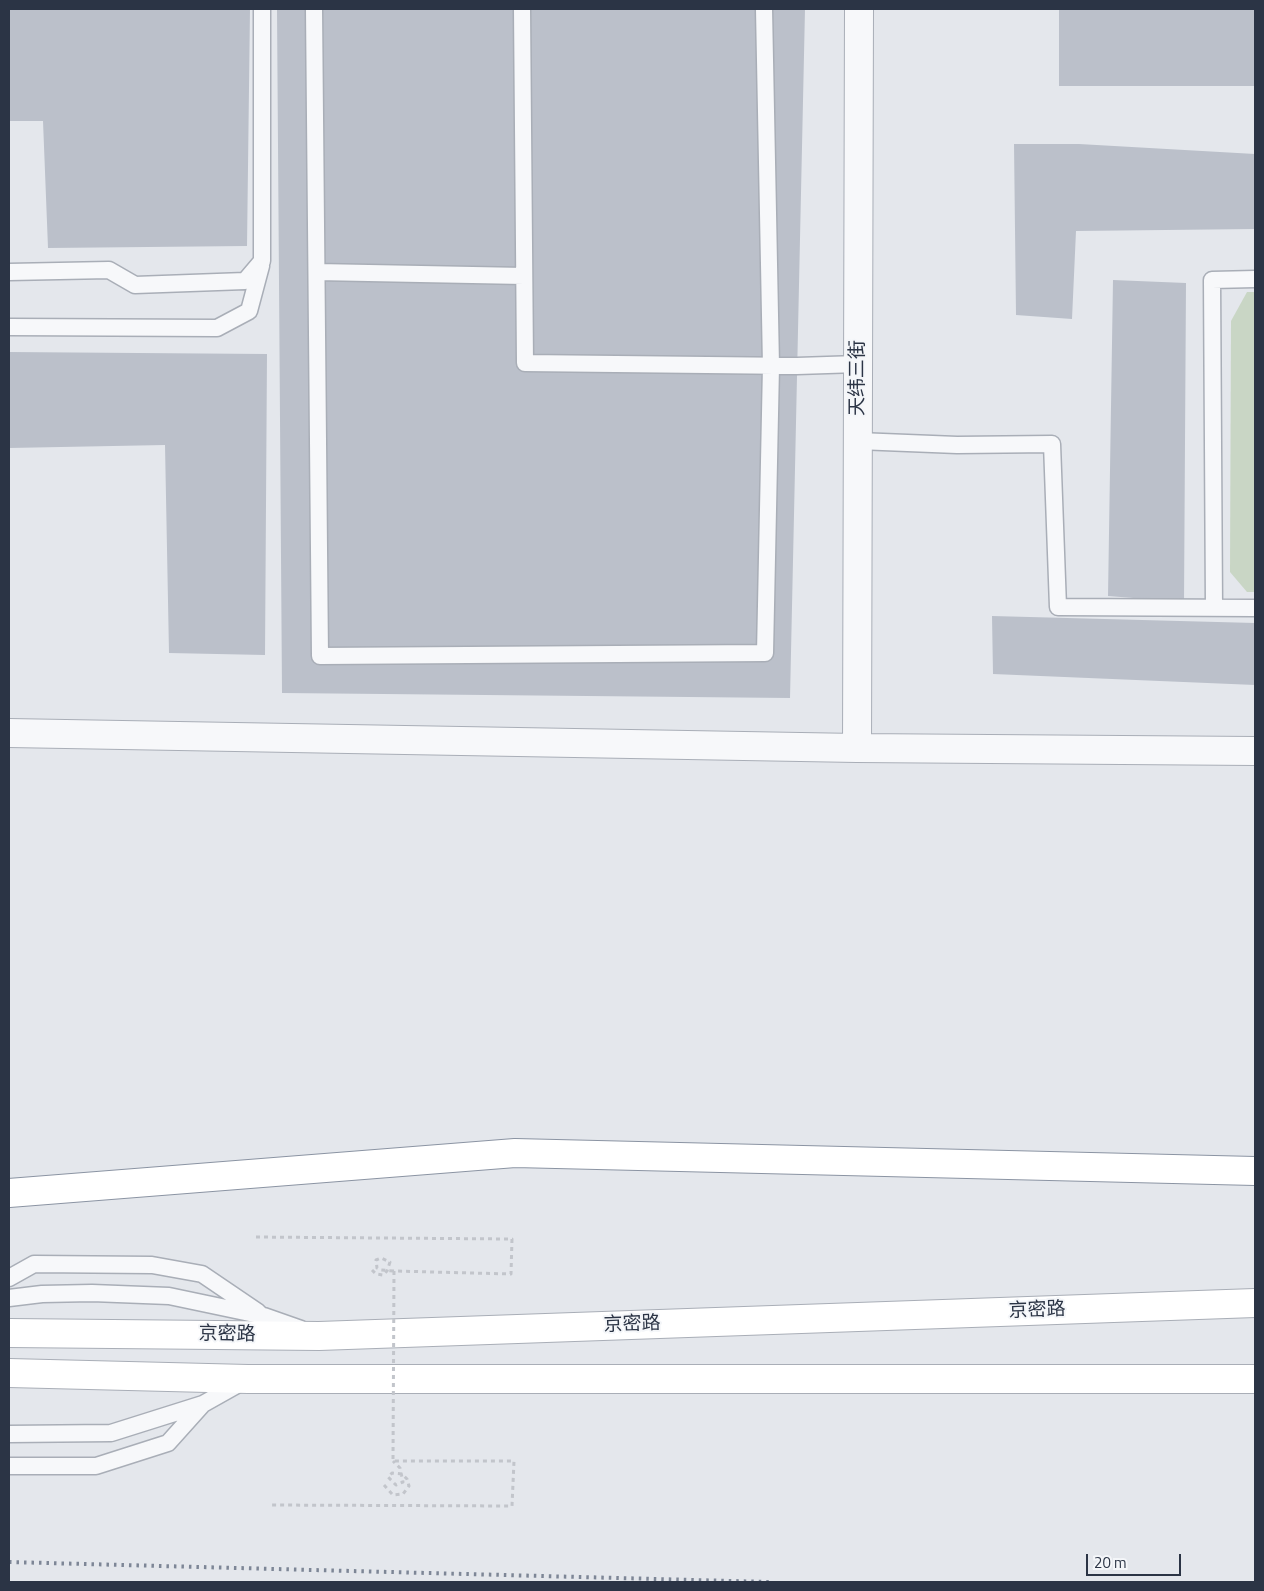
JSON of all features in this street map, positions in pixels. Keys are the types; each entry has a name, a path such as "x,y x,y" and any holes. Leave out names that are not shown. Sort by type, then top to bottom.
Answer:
{"main road":[{"path":"9,1193 515,1152 1255,1172"},
{"name":"京密路","path":"9,1333 319,1336 1255,1303"},
{"path":"9,1373 248,1379 1255,1379"}],"street":[{"name":"天纬三街","path":"857,748 859,9"},
{"path":"9,733 857,748 1255,751"}],"lane":[{"path":"9,327 217,328 249,312 262,262 262,9"},
{"path":"314,9 320,656 765,653 771,366 764,9"},
{"path":"522,9 525,363 771,366 858,364"},
{"path":"9,272 109,270 134,286 245,281 262,262"},
{"path":"317,272 524,276"},
{"path":"1214,608 1212,280 1255,279"},
{"path":"858,441 957,445 1052,444 1058,607 1255,608"},
{"path":"9,1278 34,1264 152,1265 202,1274 264,1316"},
{"path":"9,1298 42,1294 92,1293 169,1296 264,1316 319,1336"},
{"path":"9,1434 111,1433 203,1404 248,1379"},
{"path":"9,1466 96,1466 168,1443 203,1404"}],"path":[{"path":"256,1237 512,1239 511,1274 388,1271 380,1270 376,1268 376,1260 381,1258 390,1262 387,1270 383,1275 376,1274 372,1270"},
{"path":"384,1485 394,1495 403,1494 408,1486 407,1479 402,1474 397,1473 392,1473 388,1477 396,1485 403,1482 402,1475 400,1468 392,1461 394,1271"},
{"path":"269,1505 512,1506 514,1461 392,1461"}],"green space":[{"path":"1247,292 1255,292 1255,592 1247,592 1230,572 1231,321"}],"building":[{"path":"9,9 250,9 247,246 48,248 43,121 9,121"},
{"path":"277,9 805,9 790,698 282,693"},
{"path":"1059,9 1255,9 1255,86 1059,86"},
{"path":"1014,144 1079,144 1255,154 1255,229 1076,231 1072,319 1016,315"},
{"path":"1113,280 1186,283 1184,602 1108,596"},
{"path":"9,352 267,354 265,655 169,653 165,445 9,448"},
{"path":"992,616 1255,623 1255,685 993,674"}],"railway":[{"path":"9,1562 770,1582"}]}
